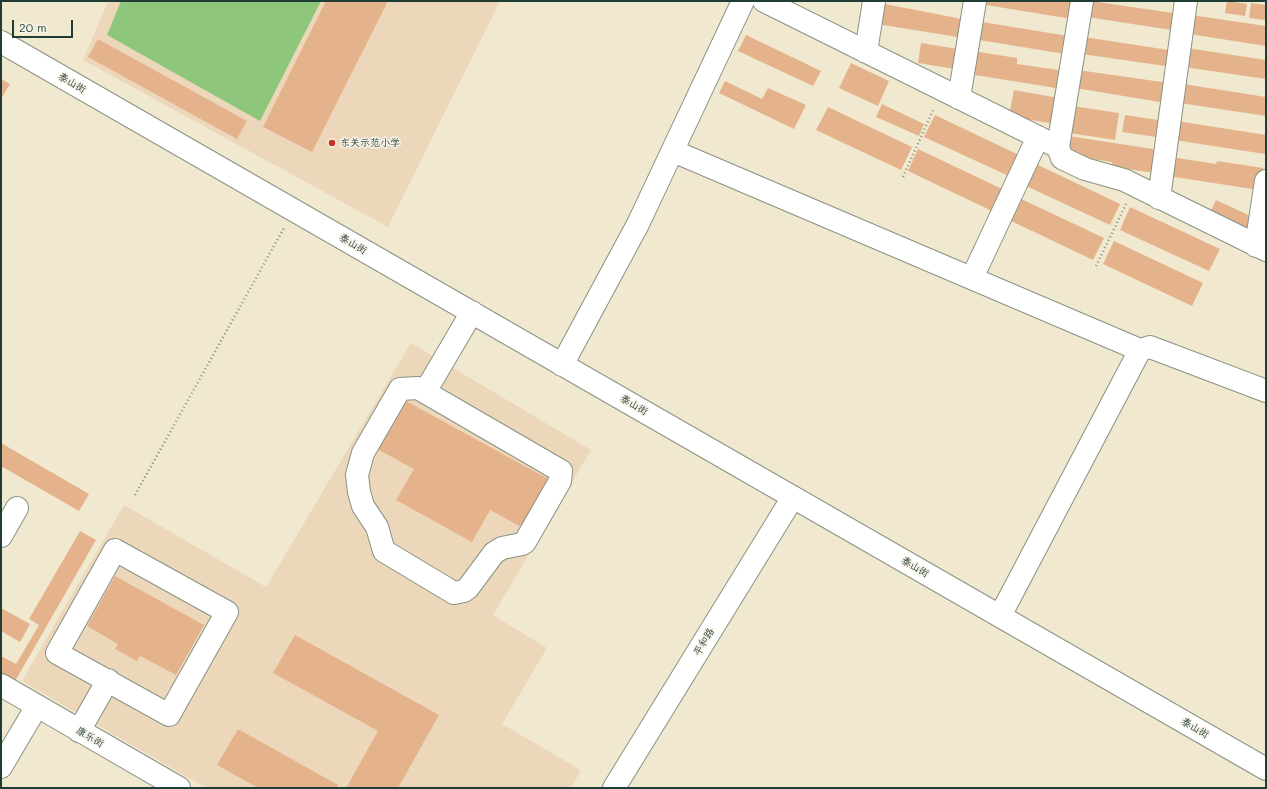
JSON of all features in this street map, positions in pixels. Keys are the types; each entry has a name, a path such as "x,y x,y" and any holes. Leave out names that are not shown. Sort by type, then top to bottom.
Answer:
{"street":[{"path":"562,364 638,224 743,1"},
{"path":"764,1 1058,147"},
{"path":"866,52 874,1"},
{"path":"951,94 975,1"},
{"path":"1082,1 1058,147 1062,158 1085,169 1124,180 1261,248 1266,181"},
{"path":"1160,198 1186,1"},
{"name":"泰山街","path":"1,42 1266,769"},
{"path":"972,278 1038,137"},
{"path":"673,151 1140,350 1150,347 1266,390"},
{"path":"425,392 472,312"},
{"path":"1000,616 1140,350"},
{"path":"418,388 425,392 561,471 560,481 525,542 502,548 494,553 468,588 464,591 454,593 384,551 377,527 363,506 359,492 357,475 363,453 400,389 418,388"},
{"name":"平和路","path":"614,788 793,497"},
{"path":"1,536 17,508"},
{"path":"115,550 227,612 169,715 108,680 57,652 115,550"},
{"path":"80,730 108,680"},
{"name":"康乐街","path":"1,685 179,788"},
{"path":"1,767 37,706"}],"path":[{"path":"903,177 951,94"},
{"path":"1096,266 1135,185"},
{"path":"135,495 294,211"}],"shaded area":[{"name":"东关示范小学","path":"108,1 500,1 388,227 83,60"},
{"path":"411,343 591,450 493,615 547,648 502,724 581,770 571,788 206,788 22,681 124,505 266,587"}],"green space":[{"path":"121,1 321,1 260,121 107,35"}],"building":[{"path":"326,1 388,1 312,152 263,127"},
{"path":"981,1 1075,1 1072,19 980,4"},
{"path":"1091,1 1180,14 1178,31 1087,17"},
{"path":"1227,1 1247,4 1245,16 1225,13"},
{"path":"880,3 967,20 964,38 877,24"},
{"path":"1251,3 1266,5 1266,20 1249,18"},
{"path":"1191,15 1266,26 1266,46 1189,34"},
{"path":"976,21 1068,36 1065,54 973,39"},
{"path":"746,35 821,71 813,86 738,51"},
{"path":"1084,37 1175,51 1172,67 1082,54"},
{"path":"98,39 247,121 237,139 88,57"},
{"path":"921,43 964,50 961,70 918,63"},
{"path":"1187,48 1266,60 1266,79 1184,67"},
{"path":"973,51 1017,58 1017,64 1065,71 1062,89 969,74"},
{"path":"851,63 889,81 878,106 839,88"},
{"path":"1078,70 1169,83 1166,103 1075,88"},
{"path":"1,79 10,84 1,99"},
{"path":"725,81 762,99 768,88 806,105 794,129 719,93"},
{"path":"1183,84 1266,97 1266,116 1180,103"},
{"path":"1014,90 1059,98 1054,124 1009,116"},
{"path":"882,104 924,124 919,136 876,117"},
{"path":"1073,106 1119,113 1115,140 1069,133"},
{"path":"828,107 912,147 901,170 816,130"},
{"path":"935,115 1021,156 1011,177 924,137"},
{"path":"1125,115 1165,121 1163,138 1122,132"},
{"path":"1177,121 1266,135 1265,154 1174,140"},
{"path":"1069,136 1159,150 1156,173 1111,167 1112,162 1066,155"},
{"path":"918,149 1004,190 994,212 908,171"},
{"path":"1171,157 1216,164 1217,161 1263,168 1259,190 1168,176"},
{"path":"1034,163 1120,204 1110,225 1024,185"},
{"path":"1017,197 1104,238 1093,260 1007,219"},
{"path":"1216,200 1255,218 1249,231 1210,212"},
{"path":"1130,207 1220,249 1209,271 1120,230"},
{"path":"1114,241 1203,283 1192,306 1103,264"},
{"path":"404,400 552,481 525,529 490,510 472,542 396,500 414,469 377,449"},
{"path":"1,443 89,494 79,511 1,466"},
{"path":"80,531 96,540 14,683 1,676 1,656 16,664 39,625 29,619"},
{"path":"115,576 204,625 176,675 140,656 137,661 115,649 118,644 87,626"},
{"path":"1,608 30,624 20,642 1,631"},
{"path":"295,635 439,715 398,788 346,788 378,731 273,673"},
{"path":"238,729 338,785 337,788 258,788 217,765"}],"place":[{"name":"东关示范小学","path":"332,143"}]}
